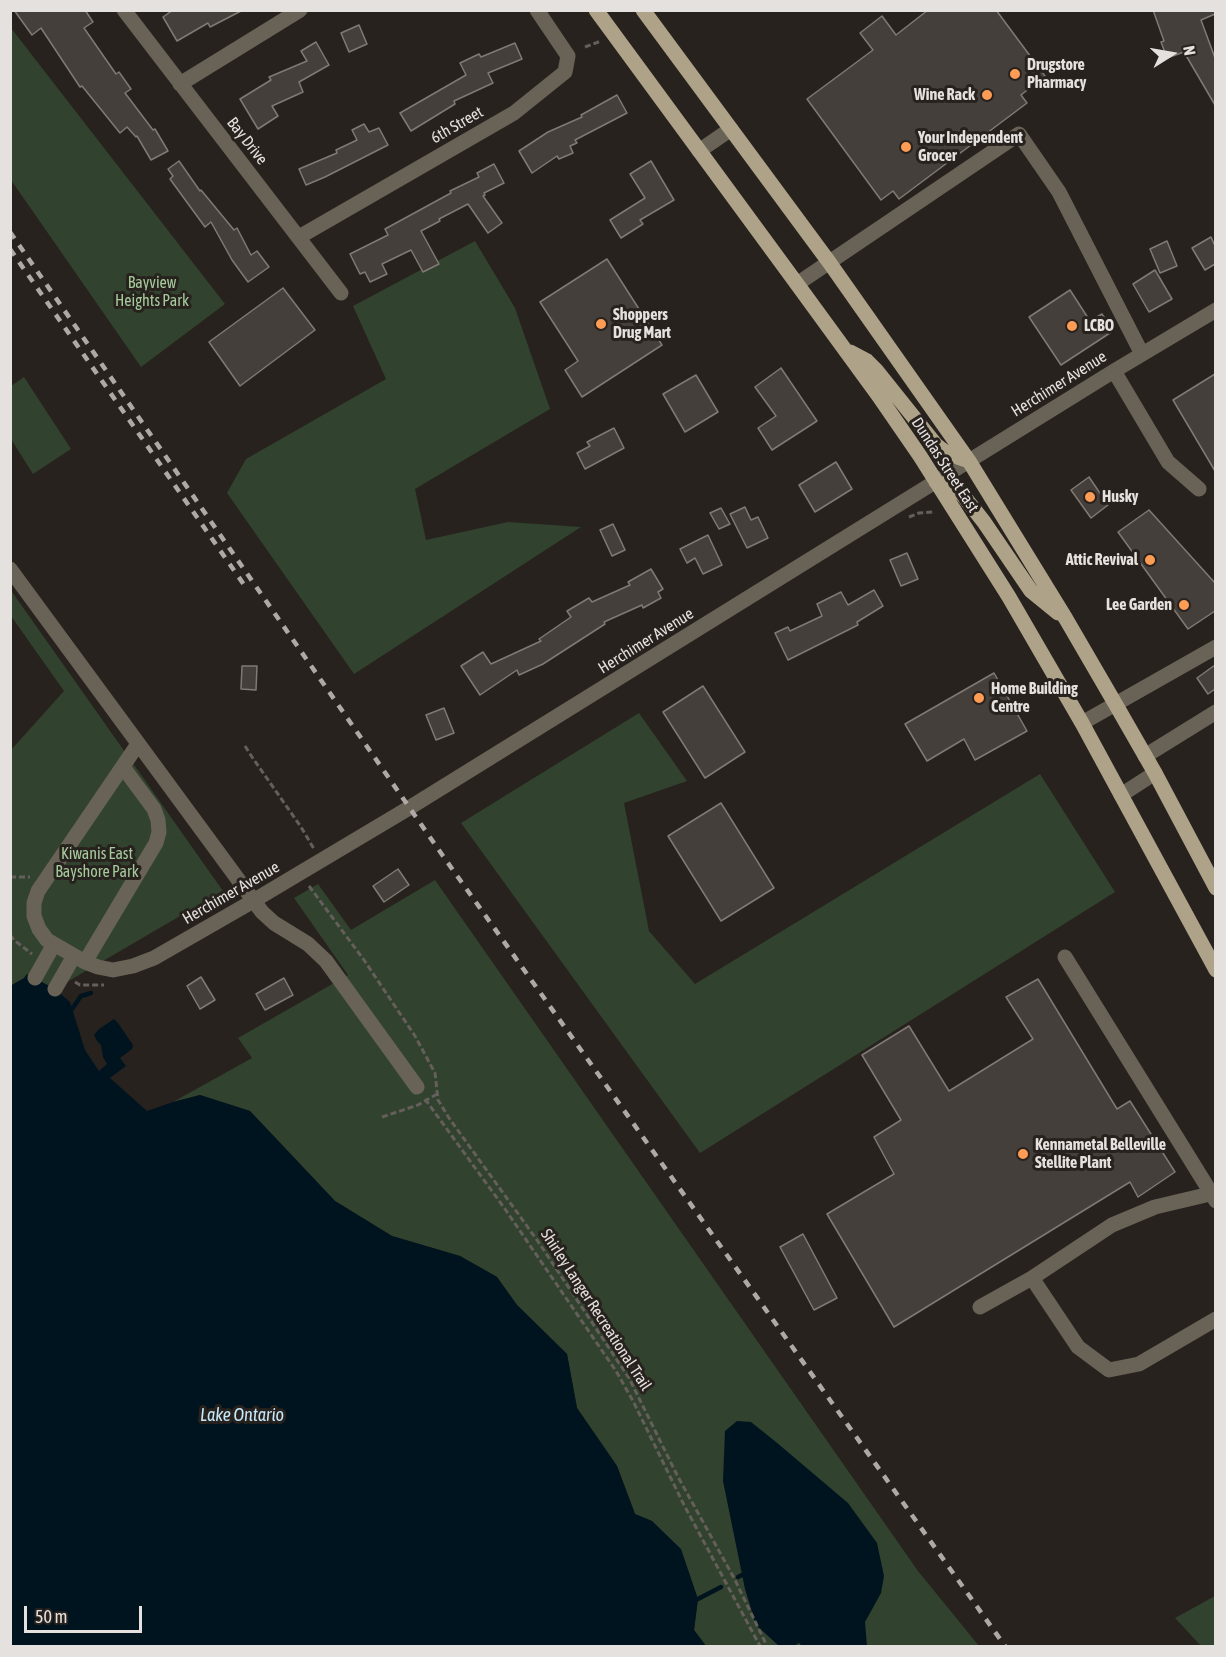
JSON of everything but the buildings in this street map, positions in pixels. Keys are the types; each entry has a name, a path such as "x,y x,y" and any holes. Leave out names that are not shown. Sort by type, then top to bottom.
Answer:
{"main road":[{"name":"Dundas Street East","path":"596,10 845,349 920,456 1009,597 1082,723 1214,962"},
{"name":"Dundas Street East","path":"643,10 829,262 969,462 1116,705 1155,773 1215,888"},
{"path":"845,349 867,361 876,370 936,445 948,454 969,462"},
{"path":"936,482 962,494 1031,591 1066,619"}],"street":[{"name":"Bay Drive","path":"124,10 341,293"},
{"path":"180,84 300,10"},
{"name":"6th Street","path":"299,237 514,113 565,72 568,56 537,10"},
{"path":"699,151 731,129"},
{"path":"797,284 1020,134 1059,192 1142,354"},
{"name":"Herchimer Avenue","path":"54,944 98,967 113,970 154,958 429,796 1215,310"},
{"path":"1114,371 1168,462 1199,489"},
{"path":"10,569 262,912 274,923 308,944 326,961 417,1087"},
{"path":"1082,723 1215,646"},
{"path":"1145,756 1215,712"},
{"path":"35,978 54,944 47,940 39,929 34,916 34,903 38,891 138,744"},
{"path":"55,989 80,959 156,843 159,832 154,809 123,767"},
{"path":"1121,795 1155,773"},
{"path":"980,1307 1032,1278 1112,1225 1155,1206 1213,1198 1065,957"},
{"path":"1032,1278 1078,1347 1109,1370 1139,1364 1215,1319"}],"path":[{"path":"246,746 301,827 320,861"},
{"name":"Shirley Langer Recreational Trail","path":"308,885 364,960 415,1036 435,1073 438,1100 449,1118 537,1240 629,1378 677,1475 734,1578 767,1647"},
{"path":"10,935 35,957"},
{"path":"417,1087 505,1209 616,1371 760,1647"},
{"path":"382,1117 418,1105 437,1094"}],"green space":[{"name":"Bayview Heights Park","path":"11,28 225,304 141,367 11,180"},
{"path":"475,241 515,308 550,409 415,489 426,540 508,522 581,527 354,674 227,493 246,459 386,379 353,306"},
{"path":"24,377 71,449 33,474 11,439 11,386"},
{"name":"Kiwanis East Bayshore Park","path":"10,589 223,891 55,989 25,978 11,986 11,750 64,691 11,616"},
{"path":"639,713 687,781 624,803 649,931 695,984 1040,774 1115,892 700,1153 461,823"},
{"path":"435,880 918,1571 979,1646 706,1646 694,1630 698,1599 652,1521 635,1514 617,1466 577,1408 567,1354 517,1305 497,1277 460,1256 392,1236 335,1201 250,1111 200,1095 173,1102 252,1058 238,1038 348,975 294,898 318,884 351,930"},
{"path":"1215,1596 1215,1646 1201,1646 1175,1618"}],"water":[{"name":"Lake Ontario","path":"27,974 55,989 70,1002 85,1050 99,1071 107,1064 101,1045 94,1035 114,1019 118,1023 133,1045 132,1049 120,1058 126,1066 110,1078 147,1111 200,1095 250,1111 335,1201 392,1236 460,1256 497,1277 517,1305 567,1354 577,1408 617,1466 635,1514 652,1521 681,1549 698,1599 694,1630 706,1646 11,1646 10,986"},
{"path":"737,1421 751,1422 848,1503 877,1543 884,1576 881,1593 865,1622 867,1646 802,1646 799,1643 794,1646 779,1646 756,1625 745,1589 723,1481 725,1431"}],"waterway":[{"path":"72,1009 81,996 91,993"},
{"path":"738,1577 742,1575"},
{"path":"698,1599 721,1587"}],"railway":[{"path":"10,232 443,856 1005,1646"},
{"path":"10,249 247,589"}],"place":[{"name":"Drugstore Pharmacy","path":"1015,74"},
{"name":"Wine Rack","path":"987,95"},
{"name":"Your Independent Grocer","path":"906,147"},
{"name":"Shoppers Drug Mart","path":"601,324"},
{"name":"LCBO","path":"1072,326"},
{"name":"Husky","path":"1090,497"},
{"name":"Attic Revival","path":"1150,560"},
{"name":"Lee Garden","path":"1184,605"},
{"name":"Home Building Centre","path":"979,698"},
{"name":"Kennametal Belleville Stellite Plant","path":"1023,1154"}]}
